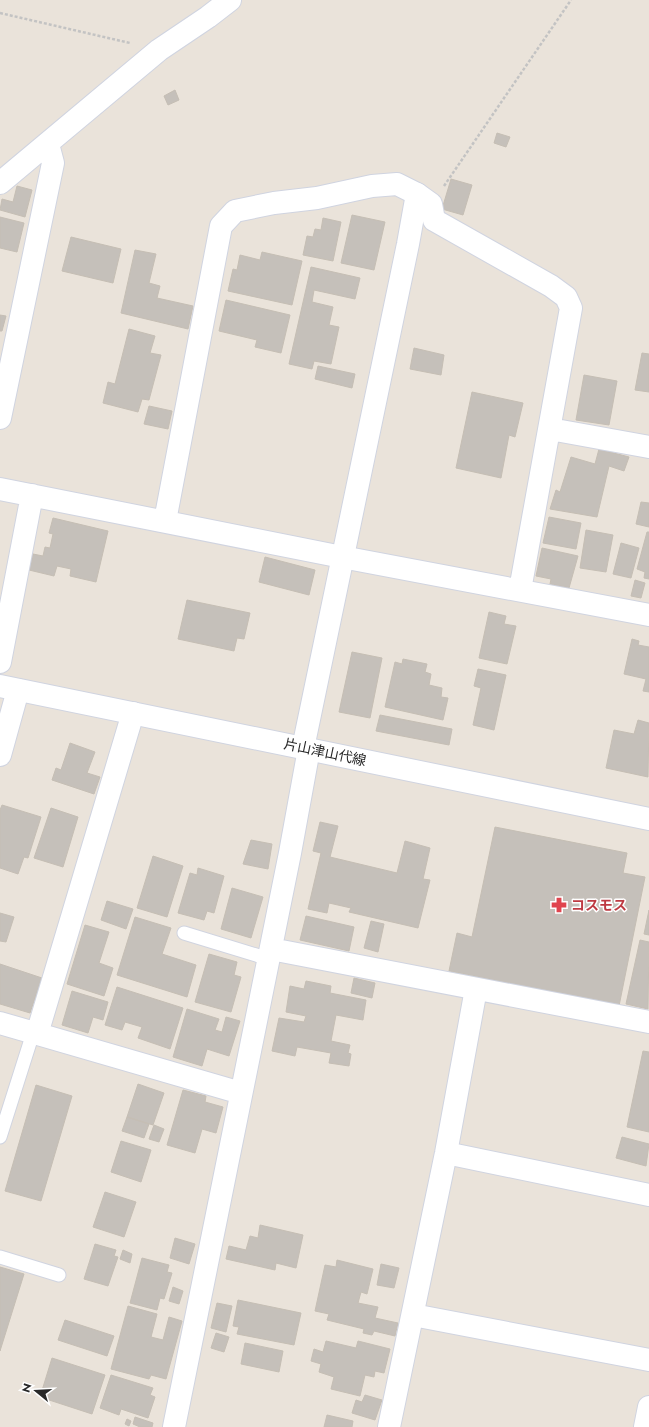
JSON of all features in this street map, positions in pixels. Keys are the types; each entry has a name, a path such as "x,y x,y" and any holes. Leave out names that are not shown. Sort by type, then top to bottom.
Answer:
{"street":[{"path":"0,183 159,50 208,17 230,0"},
{"path":"0,418 53,162 48,144"},
{"path":"165,521 221,226 235,211 274,203 317,198 372,186 397,184 424,199 434,220 566,297 571,308 520,590"},
{"path":"174,1427 270,954 342,557 408,244 424,199"},
{"path":"550,429 649,447"},
{"path":"0,488 342,557 649,615"},
{"path":"0,662 32,495"},
{"path":"0,755 9,688"},
{"name":"片山津山代線","path":"9,688 649,819"},
{"path":"35,1034 133,713"},
{"path":"270,954 476,989 649,1022"},
{"path":"389,1427 446,1153 476,989"},
{"path":"0,1023 241,1093"},
{"path":"446,1153 649,1195"},
{"path":"413,1315 649,1360"},
{"path":"645,1427 649,1407"}],"lane":[{"path":"184,933 270,954"},
{"path":"0,1137 35,1034"},
{"path":"0,1257 59,1275"}],"path":[{"path":"424,199 571,0"},
{"path":"0,13 159,50"}],"building":[{"path":"175,90 179,100 168,105 164,96"},
{"path":"497,133 510,137 506,147 494,143"},
{"path":"451,179 472,185 463,215 442,209"},
{"path":"17,186 32,190 25,217 0,210 2,199 13,202"},
{"path":"352,215 385,222 374,270 341,263"},
{"path":"0,217 24,223 17,252 0,248"},
{"path":"323,218 341,222 333,261 303,255 307,236 313,237 315,229 321,230"},
{"path":"71,237 121,249 113,283 62,271"},
{"path":"135,250 156,254 149,283 160,286 157,298 193,306 188,329 121,313"},
{"path":"262,252 302,261 292,305 228,291 233,269 237,270 240,255 260,260"},
{"path":"311,267 360,278 355,299 314,290 312,302 333,307 329,325 339,327 331,364 314,361 312,369 289,364"},
{"path":"226,300 290,315 281,353 255,347 257,340 219,331"},
{"path":"0,315 6,316 2,331 0,331"},
{"path":"129,329 155,336 150,353 161,355 149,400 142,399 138,412 103,403 108,382 115,384"},
{"path":"414,348 444,355 441,375 410,369"},
{"path":"642,353 649,354 649,392 635,390"},
{"path":"318,366 355,374 352,388 315,379"},
{"path":"584,375 617,381 609,425 576,420"},
{"path":"472,392 523,403 515,437 509,435 501,478 456,468"},
{"path":"149,406 172,411 168,429 144,424"},
{"path":"599,449 629,457 624,471 609,466 597,517 550,509 556,490 560,492 571,457 595,464"},
{"path":"641,502 649,503 649,527 636,524"},
{"path":"549,517 581,523 576,549 543,543"},
{"path":"53,518 108,531 96,582 70,576 71,569 57,566 54,576 29,570 33,554 43,556 45,547 50,548 53,534 49,533"},
{"path":"586,530 613,535 606,572 580,568"},
{"path":"647,532 649,532 649,579 644,578 645,572 637,569"},
{"path":"621,543 639,548 631,578 613,574"},
{"path":"542,548 578,556 569,588 550,584 551,579 536,576"},
{"path":"265,557 315,570 309,595 259,582"},
{"path":"635,580 645,583 641,598 631,596"},
{"path":"187,600 250,613 244,639 237,638 234,651 178,639"},
{"path":"489,612 506,616 504,624 516,626 507,664 479,658"},
{"path":"632,639 639,641 638,645 649,647 649,692 643,691 646,679 624,674"},
{"path":"352,652 382,658 370,718 339,712"},
{"path":"403,659 427,664 425,672 431,674 429,685 442,688 441,697 448,698 443,720 385,707 395,662 402,664"},
{"path":"478,669 506,675 494,730 473,725 481,688 474,686"},
{"path":"380,715 452,729 449,745 376,731"},
{"path":"638,720 649,723 648,777 606,768 614,730 634,734"},
{"path":"70,743 95,752 87,773 100,777 94,794 52,780 56,768 61,770"},
{"path":"2,805 41,817 28,858 24,857 18,874 0,868 0,810"},
{"path":"51,808 78,817 63,867 34,858"},
{"path":"320,822 338,826 330,857 397,873 405,841 430,848 423,879 430,880 418,928 349,912 351,908 329,903 327,913 308,909 321,853 313,851"},
{"name":"コスモス","path":"495,827 627,853 623,873 645,877 619,1006 449,971 457,933 472,937"},
{"path":"251,840 272,844 268,869 243,864"},
{"path":"153,856 183,866 167,917 137,908"},
{"path":"198,868 224,876 214,913 207,911 204,920 178,913 190,873 197,875"},
{"path":"232,888 263,897 251,938 221,929"},
{"path":"107,901 133,909 126,929 101,920"},
{"path":"649,910 649,935 644,934"},
{"path":"0,913 14,917 6,942 0,941"},
{"path":"306,916 354,927 349,951 300,940"},
{"path":"135,917 171,928 162,954 196,965 187,997 117,975"},
{"path":"371,921 384,924 378,952 364,948"},
{"path":"85,925 109,932 99,963 113,968 104,996 67,984"},
{"path":"640,940 649,942 648,1009 626,1004"},
{"path":"209,954 237,962 234,975 241,977 231,1012 195,1002"},
{"path":"0,964 42,978 30,1013 0,1004"},
{"path":"354,978 375,983 372,998 351,993"},
{"path":"306,981 331,986 330,993 366,1000 363,1020 336,1015 331,1041 350,1045 348,1053 351,1054 349,1066 329,1063 331,1053 297,1047 295,1056 272,1051 279,1018 304,1022 306,1016 286,1012 290,986 304,989"},
{"path":"117,987 183,1008 170,1049 138,1038 142,1027 125,1022 122,1030 105,1025"},
{"path":"72,991 108,1002 103,1020 93,1017 88,1033 62,1025"},
{"path":"187,1009 219,1019 215,1030 222,1032 226,1017 240,1021 229,1056 207,1049 202,1066 173,1057"},
{"path":"643,1051 649,1052 649,1132 627,1127"},
{"path":"138,1084 164,1093 153,1125 127,1117"},
{"path":"36,1085 72,1096 41,1201 5,1191"},
{"path":"183,1090 206,1096 205,1102 223,1107 216,1133 202,1129 195,1153 167,1145"},
{"path":"127,1117 149,1124 144,1138 122,1131"},
{"path":"154,1125 164,1129 159,1142 149,1139"},
{"path":"622,1137 649,1144 646,1166 616,1158"},
{"path":"121,1141 151,1150 141,1182 111,1172"},
{"path":"105,1192 136,1202 124,1237 93,1227"},
{"path":"260,1225 303,1235 296,1268 276,1263 275,1270 226,1259 229,1246 246,1250 250,1236 258,1238"},
{"path":"175,1238 195,1244 189,1264 170,1258"},
{"path":"95,1244 116,1250 114,1256 118,1257 108,1286 84,1279"},
{"path":"123,1250 132,1254 130,1263 120,1259"},
{"path":"142,1258 169,1265 167,1272 172,1273 164,1299 160,1298 157,1310 130,1303"},
{"path":"337,1260 373,1269 367,1294 361,1292 358,1303 378,1307 375,1318 398,1323 395,1336 374,1331 372,1335 363,1333 364,1329 327,1320 329,1314 315,1311 325,1265 336,1267"},
{"path":"381,1264 399,1268 394,1288 377,1285"},
{"path":"0,1267 24,1274 0,1351"},
{"path":"173,1287 183,1291 179,1304 169,1301"},
{"path":"238,1300 301,1313 294,1345 237,1334 239,1327 233,1326"},
{"path":"217,1303 232,1306 226,1332 211,1328"},
{"path":"128,1306 157,1314 151,1337 163,1340 169,1317 182,1321 166,1379 151,1375 149,1379 111,1369"},
{"path":"65,1320 114,1336 107,1356 58,1340"},
{"path":"216,1333 229,1337 224,1352 211,1348"},
{"path":"326,1341 356,1348 358,1341 390,1349 384,1373 375,1371 374,1377 365,1375 360,1396 331,1389 334,1377 319,1372 321,1364 311,1361 314,1349 323,1352"},
{"path":"245,1343 283,1351 279,1372 241,1364"},
{"path":"52,1358 105,1375 92,1414 40,1397"},
{"path":"111,1375 153,1388 150,1395 155,1397 148,1418 121,1409 119,1415 100,1408"},
{"path":"365,1395 382,1400 375,1420 352,1413 356,1400 362,1402"},
{"path":"327,1415 353,1421 352,1427 324,1427"},
{"path":"135,1417 153,1423 152,1427 140,1427 133,1424"},
{"path":"127,1419 131,1421 129,1426 125,1424"}],"place":[{"name":"コスモス","path":"559,905"}]}
